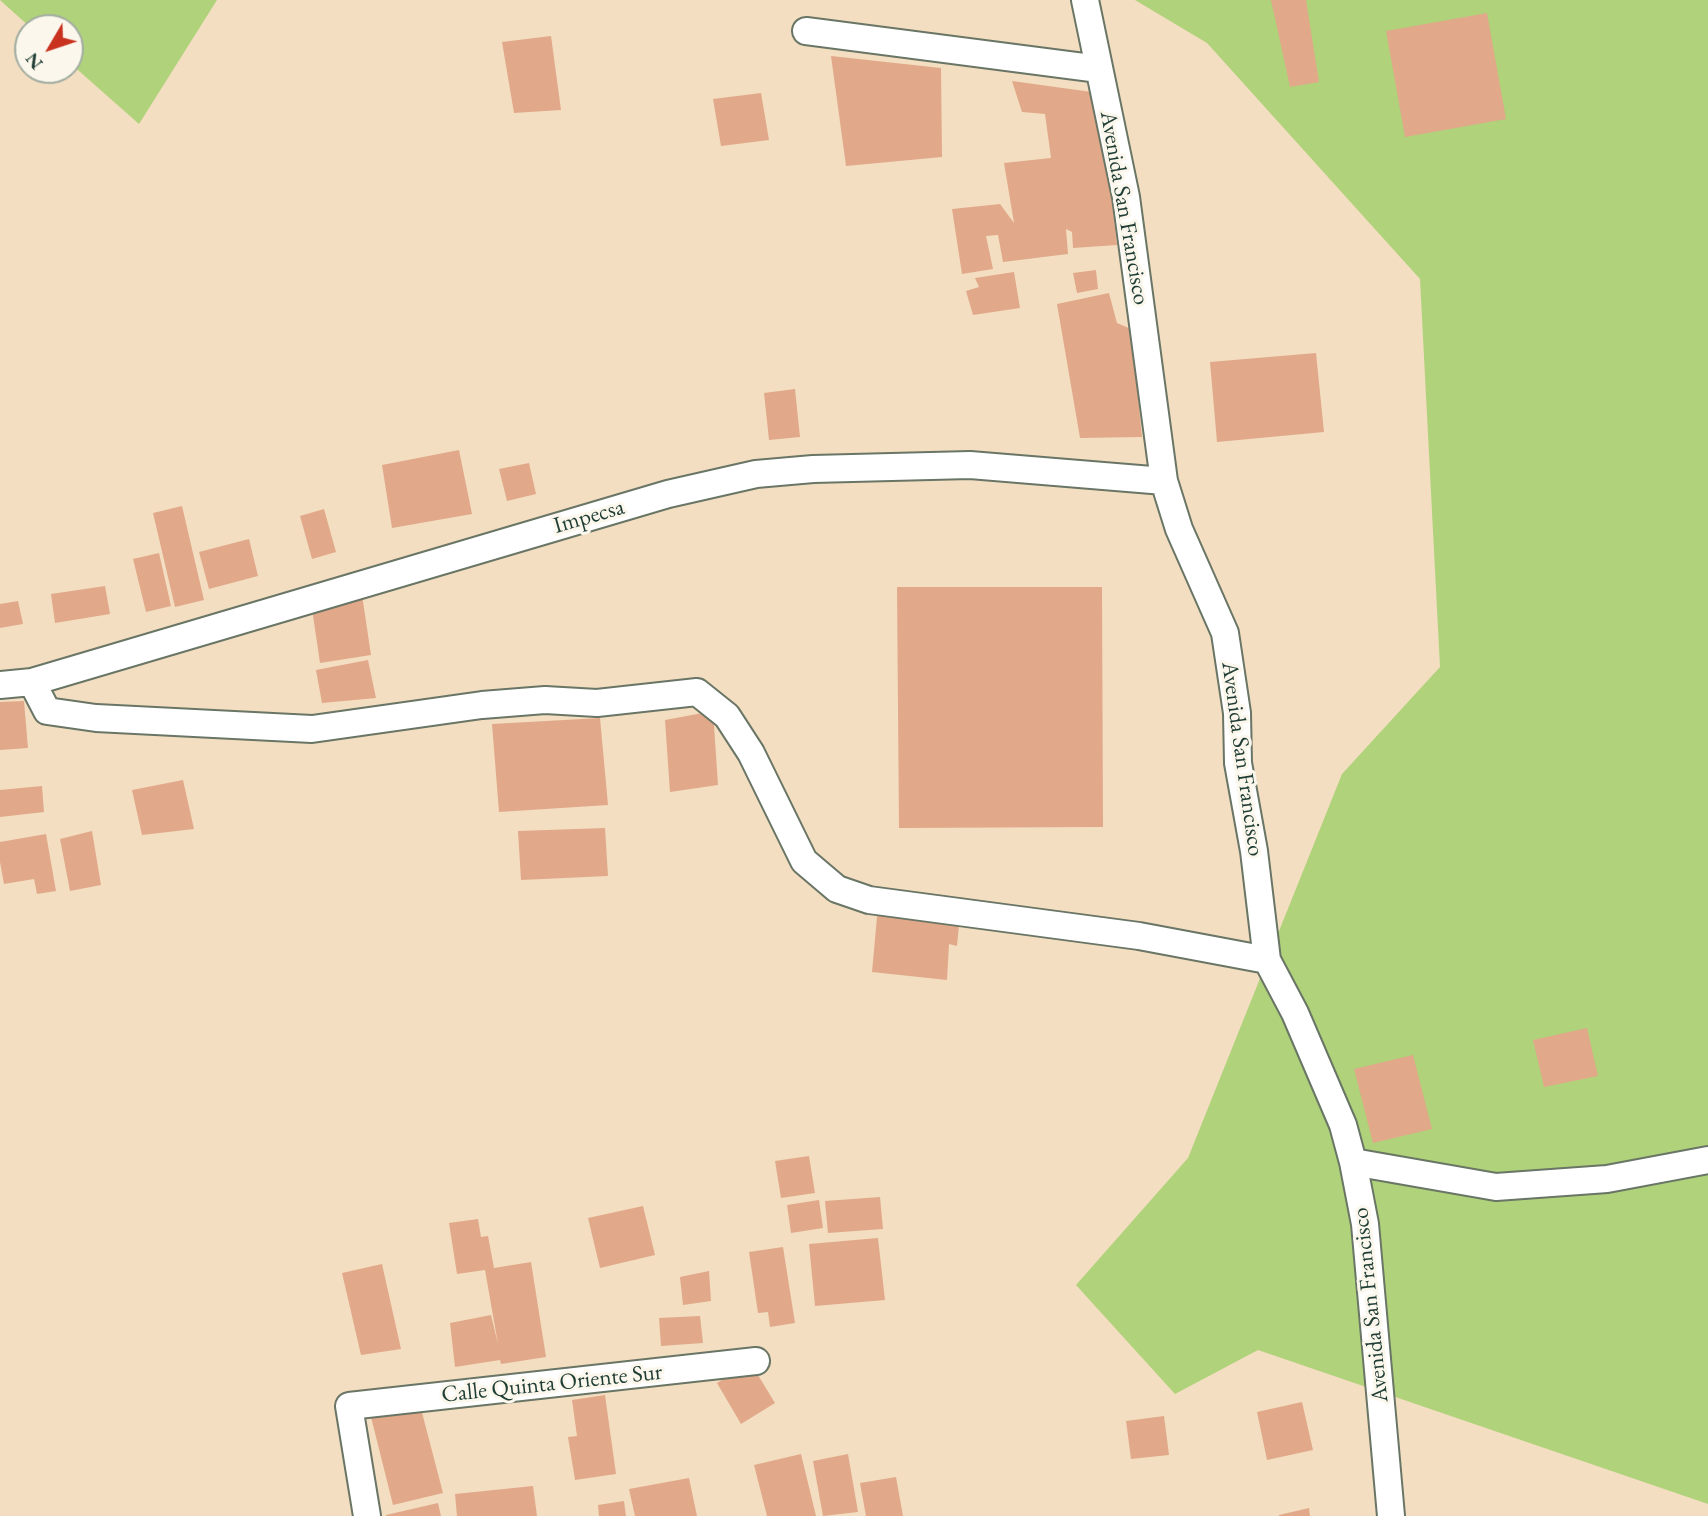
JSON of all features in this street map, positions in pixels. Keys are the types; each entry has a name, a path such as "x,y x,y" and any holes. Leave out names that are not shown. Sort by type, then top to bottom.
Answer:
{"street":[{"name":"Avenida San Francisco","path":"1085,0 1126,197 1164,481 1179,529 1225,633 1237,713 1238,763 1254,851 1267,960 1295,1013 1343,1125 1353,1162 1365,1224 1391,1516"},
{"path":"806,31 1099,69"},
{"name":"Impecsa","path":"0,685 32,682 668,494 757,474 813,469 970,465 1164,481"},
{"path":"32,682 47,711 96,718 312,729 482,705 545,700 597,703 696,692 727,716 751,753 804,861 836,889 869,900 1139,936 1267,960"},
{"path":"1353,1162 1496,1186 1607,1179 1708,1160"},
{"name":"Calle Quinta Oriente Sur","path":"367,1516 349,1406 756,1361"}],"green space":[{"path":"0,0 217,0 139,124 84,75 84,14 16,14"},
{"path":"1135,0 1708,0 1708,1504 1258,1350 1175,1394 1076,1285 1188,1158 1342,774 1440,667 1420,279 1207,43"}],"building":[{"path":"1271,0 1306,0 1319,82 1290,87"},
{"path":"1487,13 1506,119 1405,137 1386,31"},
{"path":"551,36 561,110 514,113 502,42"},
{"path":"831,56 941,68 942,157 846,166"},
{"path":"1012,81 1099,93 1117,245 1073,248 1072,232 1066,229 1068,254 1003,262 998,235 986,236 993,269 962,274 952,209 1000,204 1014,223 1004,163 1051,158 1045,114 1022,112"},
{"path":"761,93 769,140 721,146 713,99"},
{"path":"1096,270 1098,289 1077,293 1073,273"},
{"path":"1014,272 1020,308 973,315 966,291 979,287 975,278"},
{"path":"1109,293 1117,323 1131,329 1142,437 1080,438 1057,304"},
{"path":"1316,353 1324,432 1217,442 1210,362"},
{"path":"795,389 800,437 769,440 764,393"},
{"path":"459,450 472,514 392,528 382,465"},
{"path":"529,463 536,494 507,501 499,469"},
{"path":"182,506 204,600 175,607 153,513"},
{"path":"324,509 336,552 312,559 300,516"},
{"path":"249,539 258,576 209,589 199,552"},
{"path":"159,553 171,606 146,612 133,559"},
{"path":"105,586 110,614 55,623 51,594"},
{"path":"897,587 1102,587 1103,827 899,828"},
{"path":"362,595 371,655 320,663 311,602"},
{"path":"18,601 23,624 0,628 0,604"},
{"path":"368,660 376,698 322,703 316,670"},
{"path":"24,701 28,748 0,750 0,702"},
{"path":"713,711 718,785 670,792 665,720"},
{"path":"600,718 608,805 499,812 492,724"},
{"path":"183,780 194,829 142,835 132,790"},
{"path":"42,786 44,812 0,817 0,790"},
{"path":"605,828 608,876 521,880 518,831"},
{"path":"92,831 101,885 70,891 60,839"},
{"path":"46,834 56,891 37,894 34,879 4,884 0,842"},
{"path":"878,906 960,914 957,946 949,944 947,980 872,972"},
{"path":"1587,1028 1598,1076 1544,1087 1533,1040"},
{"path":"1413,1055 1432,1129 1373,1143 1354,1069"},
{"path":"809,1156 815,1193 781,1198 775,1161"},
{"path":"880,1197 883,1229 828,1233 825,1201"},
{"path":"819,1200 823,1228 791,1233 787,1205"},
{"path":"643,1206 655,1255 600,1268 588,1218"},
{"path":"478,1219 481,1237 488,1236 494,1268 531,1262 546,1357 455,1367 450,1323 491,1315 498,1344 485,1270 457,1274 449,1223"},
{"path":"878,1238 885,1300 815,1306 809,1244"},
{"path":"783,1247 795,1323 770,1327 768,1312 758,1313 749,1252"},
{"path":"382,1264 401,1349 361,1355 342,1273"},
{"path":"709,1271 711,1301 683,1305 680,1277"},
{"path":"700,1316 703,1343 661,1346 659,1318"},
{"path":"750,1362 775,1403 741,1424 717,1383"},
{"path":"605,1395 616,1474 575,1480 568,1437 577,1436 572,1400"},
{"path":"419,1401 443,1493 393,1505 370,1413"},
{"path":"1302,1402 1313,1450 1267,1460 1257,1412"},
{"path":"1164,1416 1169,1455 1131,1459 1126,1421"},
{"path":"801,1454 816,1516 767,1516 754,1465"},
{"path":"848,1454 858,1512 823,1516 813,1461"},
{"path":"896,1477 903,1516 866,1516 860,1483"},
{"path":"689,1478 697,1516 635,1516 629,1489"},
{"path":"533,1486 537,1516 457,1516 455,1494"},
{"path":"624,1501 626,1516 599,1516 598,1505"},
{"path":"438,1503 441,1516 386,1516 386,1515"},
{"path":"1309,1508 1310,1516 1279,1516 1279,1515"}]}
